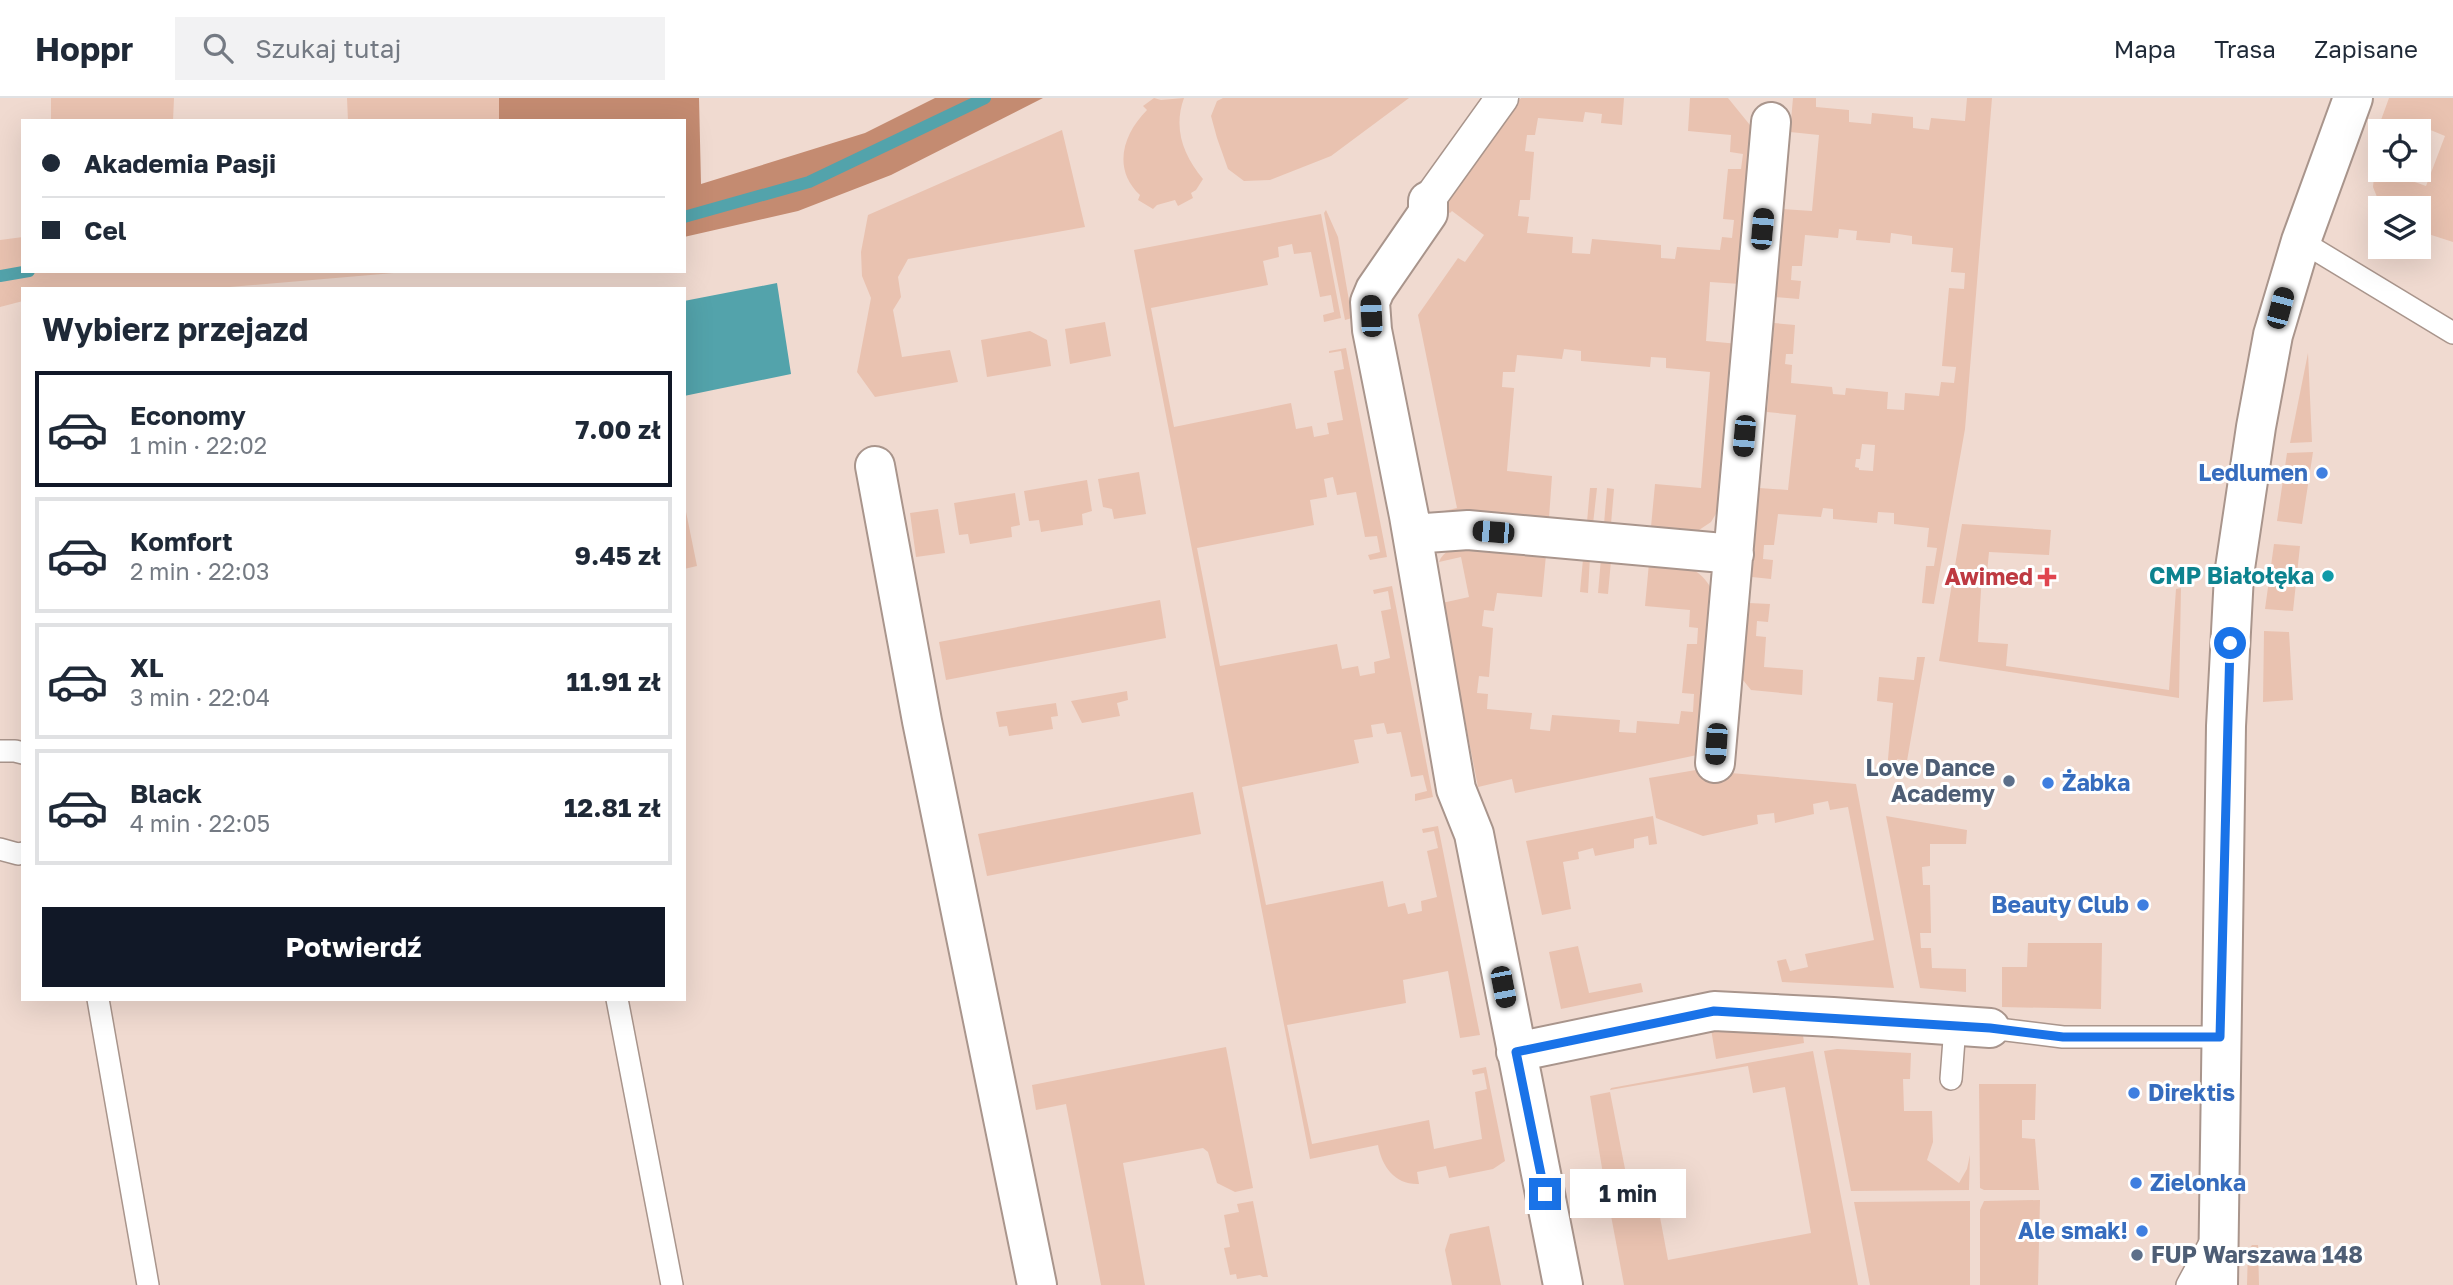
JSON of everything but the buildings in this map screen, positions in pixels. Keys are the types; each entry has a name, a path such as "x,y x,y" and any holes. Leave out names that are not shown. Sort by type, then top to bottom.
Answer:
{"street":[{"path":"1502,98 1428,201 1428,213 1375,290 1370,302 1372,330 1412,534 1456,789 1474,834 1563,1285"},
{"path":"2218,1285 2226,726 2234,575 2273,335 2301,241 2353,98"},
{"path":"1715,763 1773,110"},
{"path":"875,466 922,721 1037,1285"},
{"path":"1412,534 1468,530 1734,554"},
{"path":"1516,1052 1714,1011 1972,1027"}],"lane":[{"path":"2301,241 2453,333"},
{"path":"0,751 21,753"},
{"path":"0,849 21,853"},
{"path":"98,1001 148,1285"},
{"path":"617,1001 672,1285"},
{"path":"1951,1079 1972,1027 2063,1037 2220,1037"},
{"path":"2187,1285 2218,1230"}],"shaded area":[{"path":"51,98 174,98 173,119 51,119"},
{"path":"347,98 499,98 499,119 348,119"},
{"path":"499,98 699,98 701,184 865,133 935,98 1043,98 891,175 798,211 686,237 686,119 499,119"},
{"path":"1154,98 1184,98 1180,120 1182,141 1185,151 1203,179 1191,193 1193,198 1178,206 1175,200 1157,205 1153,209 1138,200 1140,195 1126,174 1124,152 1132,130 1147,110 1143,106"},
{"path":"1223,98 1409,98 1331,156 1270,180 1244,181 1228,169 1211,116 1217,101"},
{"path":"1521,98 1624,98 1622,125 1601,123 1602,114 1585,112 1583,122 1538,118 1535,135 1527,135 1525,151 1534,152 1530,200 1520,200 1518,216 1529,217 1527,233 1573,237 1572,253 1590,254 1592,239 1661,245 1661,258 1675,259 1677,247 1720,250 1722,237 1732,238 1734,220 1723,219 1728,169 1741,169 1743,154 1730,152 1731,135 1688,131 1690,98 1728,98 1754,130 1740,284 1710,282 1706,341 1739,344 1723,502 1711,522 1693,534 1604,524 1607,488 1614,489 1611,524 1651,527 1655,484 1701,488 1710,372 1666,368 1666,358 1651,357 1650,367 1581,361 1581,351 1564,349 1562,359 1517,355 1515,372 1503,372 1502,387 1514,388 1507,471 1552,476 1549,518 1587,522 1590,488 1597,488 1593,524 1427,515 1457,508 1418,315 1458,258 1465,262 1484,235 1452,211 1450,213 1440,207"},
{"path":"1793,98 1816,98 1816,107 1849,110 1849,122 1871,124 1872,113 1913,117 1913,128 1929,130 1931,118 1965,121 1967,98 1992,98 1965,429 1934,604 1922,603 1926,566 1934,566 1937,548 1927,547 1929,528 1894,524 1894,513 1878,512 1877,523 1833,519 1833,509 1823,508 1821,517 1778,514 1774,545 1764,545 1763,559 1773,560 1771,579 1752,577 1759,488 1788,490 1796,415 1767,412 1774,323 1795,325 1793,354 1786,354 1785,364 1792,365 1791,383 1832,387 1833,394 1845,395 1846,388 1888,392 1887,409 1904,410 1905,393 1939,396 1941,382 1954,383 1956,367 1942,366 1949,288 1964,289 1965,273 1951,272 1953,248 1912,244 1912,236 1891,233 1890,243 1856,240 1857,231 1839,229 1838,238 1805,235 1802,266 1792,266 1791,280 1801,281 1799,299 1774,297 1782,209 1812,211 1819,135 1790,132","holes":["1862,444 1875,445 1873,471 1855,467 1856,459 1860,459"]},
{"path":"2389,98 2453,98 2453,242 2431,235 2431,196 2377,196 2373,187 2374,182 2415,182 2426,186 2428,182 2431,182 2431,173 2445,136 2431,130 2431,119 2381,119"},
{"path":"1062,130 1085,227 908,259 898,277 901,297 893,310 902,357 950,350 958,382 875,397 857,372 871,298 862,276 861,252 868,215"},
{"path":"1326,210 1338,237 1352,318 1345,320 1324,213"},
{"path":"1321,214 1341,318 1324,322 1323,315 1334,312 1331,295 1320,297 1311,252 1294,254 1292,244 1278,247 1279,257 1263,261 1268,285 1151,308 1174,427 1291,403 1296,429 1312,426 1314,437 1329,434 1327,423 1343,420 1334,371 1344,369 1341,351 1329,351 1346,348 1387,557 1370,560 1368,555 1380,552 1377,536 1365,537 1356,492 1337,495 1333,477 1324,479 1327,497 1310,500 1314,525 1197,548 1220,666 1337,644 1342,669 1358,666 1360,676 1375,673 1374,662 1390,658 1381,611 1391,609 1388,591 1374,594 1373,590 1392,586 1433,797 1415,801 1415,794 1427,791 1423,775 1411,777 1401,732 1387,734 1384,723 1371,725 1373,737 1354,740 1359,763 1242,787 1266,905 1383,881 1388,907 1405,903 1408,914 1422,911 1421,901 1437,897 1427,851 1438,848 1434,831 1423,833 1422,829 1438,826 1480,1035 1460,1038 1448,971 1403,980 1406,1003 1287,1025 1312,1144 1429,1120 1434,1149 1482,1139 1475,1092 1487,1089 1484,1073 1473,1075 1472,1070 1486,1067 1505,1161 1493,1169 1449,1178 1446,1166 1417,1172 1419,1184 1403,1181 1391,1173 1383,1161 1378,1145 1310,1159 1134,250"},
{"path":"21,237 21,273 394,273 229,287 21,287 21,302 0,307 0,240"},
{"path":"1105,322 1111,356 1070,364 1065,329"},
{"path":"1030,331 1047,340 1051,366 987,377 981,340"},
{"path":"2308,353 2312,442 2290,443"},
{"path":"2313,452 2302,524 2277,521 2287,453"},
{"path":"1139,472 1146,514 1114,519 1112,509 1103,507 1098,479"},
{"path":"1087,480 1092,511 1082,514 1083,525 1041,532 1039,520 1029,521 1024,491"},
{"path":"1015,493 1020,525 1011,527 1012,537 970,544 968,534 959,535 954,503"},
{"path":"938,509 945,553 916,557 910,513"},
{"path":"686,512 697,566 686,569"},
{"path":"1962,524 2051,530 2049,555 1989,552 1987,573 1982,573 1978,642 2008,644 2006,666 2169,690 2176,589 2181,588 2179,698 1939,661"},
{"path":"1468,544 1590,556 1588,593 1580,592 1583,559 1546,555 1542,597 1497,593 1494,611 1484,610 1482,626 1493,628 1489,677 1479,676 1477,693 1488,694 1487,709 1532,713 1530,729 1550,731 1552,715 1620,720 1619,732 1636,733 1637,721 1679,724 1681,711 1693,712 1694,694 1682,693 1687,644 1697,644 1698,628 1689,627 1690,610 1645,606 1649,563 1611,561 1608,594 1598,593 1601,558 1604,556 1670,561 1699,574 1709,585 1715,601 1702,754 1515,793 1512,779 1478,787 1442,603 1469,597 1461,557 1439,562 1450,549"},
{"path":"2274,544 2300,546 2293,611 2265,609"},
{"path":"1160,600 1166,638 946,680 939,642"},
{"path":"1749,603 1770,604 1768,622 1757,621 1756,636 1766,637 1764,667 1803,670 1802,695 1751,690 1743,680"},
{"path":"2264,631 2289,632 2293,700 2263,702"},
{"path":"1917,657 1925,657 1907,761 1897,759 1895,770 1887,770 1893,703 1877,701 1879,677 1914,680"},
{"path":"1127,691 1128,700 1117,703 1120,716 1082,723 1071,701"},
{"path":"1056,703 1058,716 1051,717 1053,729 1009,736 1007,726 999,727 996,712"},
{"path":"1696,770 1856,784 1894,988 1782,982 1777,961 1786,959 1790,971 1808,967 1805,954 1874,940 1848,807 1830,810 1828,801 1813,804 1814,814 1775,823 1774,813 1757,815 1758,824 1703,836 1656,818 1649,778"},
{"path":"1193,792 1201,834 987,876 978,834"},
{"path":"1653,816 1657,844 1649,845 1648,836 1634,839 1634,848 1595,856 1593,848 1578,852 1579,859 1563,862 1571,909 1542,915 1526,841"},
{"path":"1886,816 1967,830 1966,844 1930,844 1930,866 1922,867 1923,885 1930,885 1931,933 1920,933 1921,948 1931,948 1932,968 1966,969 1966,992 1920,988"},
{"path":"2028,943 2102,943 2101,1009 2002,1007 2002,967 2027,967"},
{"path":"1578,946 1589,993 1641,983 1643,992 1561,1009 1549,952"},
{"path":"1711,1029 1803,1035 1804,1043 1716,1059"},
{"path":"1226,1047 1253,1188 1235,1192 1217,1183 1208,1152 1203,1148 1123,1163 1145,1285 1101,1285 1066,1104 1036,1110 1032,1085"},
{"path":"1837,1049 1911,1053 1910,1079 1903,1079 1904,1111 1932,1111 1933,1142 1927,1160 1959,1183 1967,1169 1970,1155 1969,1190 1851,1191 1824,1051"},
{"path":"1813,1051 1858,1285 1624,1285 1609,1205 1613,1198 1646,1193 1648,1203 1657,1201 1668,1260 1811,1233 1785,1087 1753,1093 1748,1066 1610,1090 1611,1088"},
{"path":"1979,1084 2036,1084 2035,1120 2022,1120 2022,1138 2035,1139 2039,1190 1980,1188"},
{"path":"1610,1092 1626,1174 1643,1171 1644,1183 1609,1189 1605,1186 1590,1096"},
{"path":"2040,1200 2038,1285 1980,1285 1980,1210 1984,1201"},
{"path":"1253,1201 1268,1277 1260,1275 1237,1279 1236,1274 1230,1275 1224,1248 1230,1247 1224,1215 1239,1212 1237,1204"},
{"path":"1970,1201 1970,1285 1870,1285 1854,1202"},
{"path":"1489,1226 1501,1285 1452,1285 1445,1250 1450,1234"},
{"path":"2252,1245 2258,1245 2259,1285 2247,1285 2248,1250"}],"water":[{"path":"777,283 791,374 686,396 686,301"}],"waterway":[{"path":"686,216 809,182 985,98"},
{"path":"0,276 21,272"}],"place":[{"name":"Ledlumen","path":"2322,473"},
{"name":"CMP Białołęka","path":"2328,576"},
{"name":"Awimed","path":"2047,577"},
{"name":"Love Dance Academy","path":"2009,781"},
{"name":"Żabka","path":"2048,783"},
{"name":"Beauty Club","path":"2143,905"},
{"name":"Direktis","path":"2134,1093"},
{"name":"Zielonka","path":"2136,1183"},
{"name":"Ale smak!","path":"2142,1231"},
{"name":"FUP Warszawa 148","path":"2137,1255"}],"route":[{"path":"1545,1194 1516,1052 1714,1011 1990,1028 2063,1037 2220,1037 2230,643"}]}
